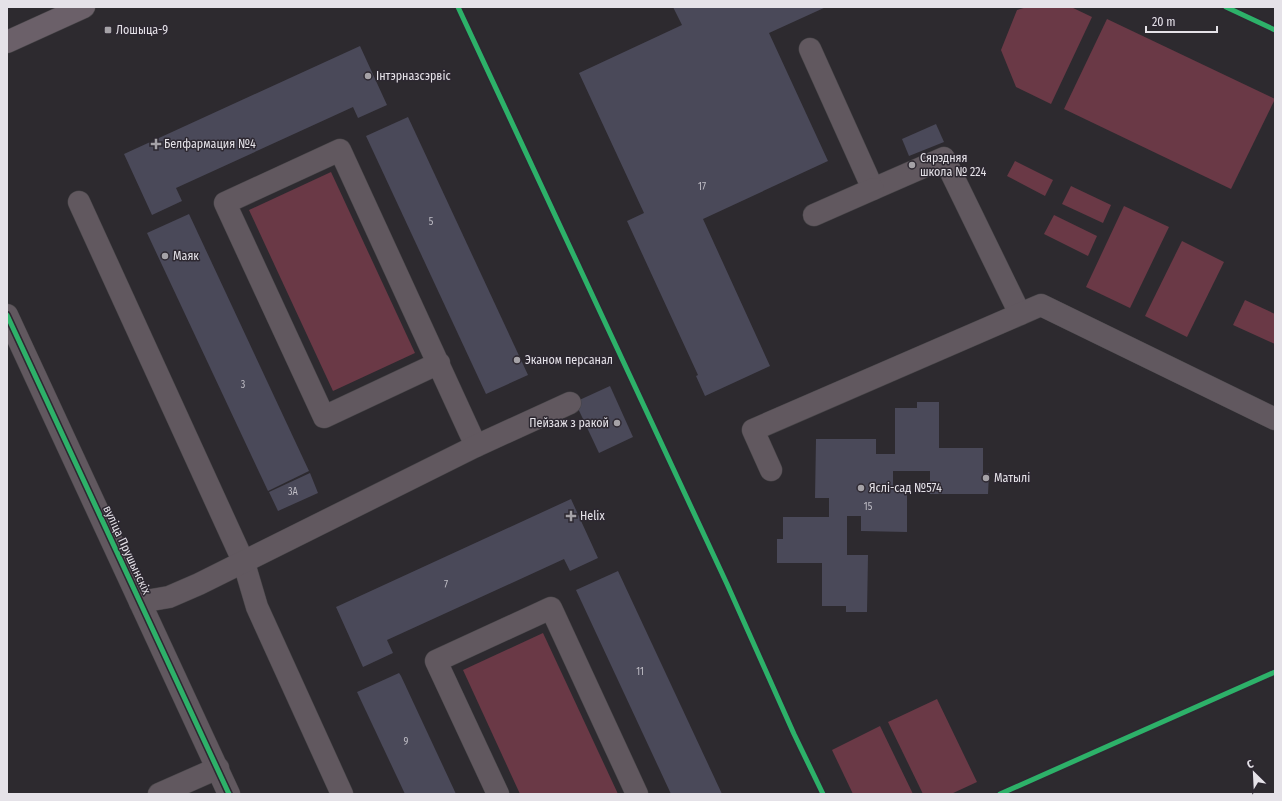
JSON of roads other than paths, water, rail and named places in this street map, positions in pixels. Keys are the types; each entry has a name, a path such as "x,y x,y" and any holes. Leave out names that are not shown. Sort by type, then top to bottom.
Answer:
{"main road":[{"path":"7,42 84,7"}],"street":[{"path":"810,49 873,189"},
{"path":"438,364 324,417 225,203 340,150 476,446"},
{"path":"814,215 944,158 1020,314"},
{"path":"79,202 244,563 257,607 342,794"},
{"path":"771,470 753,430 1041,305 1275,419"},
{"name":"вуліца Прушынскіх","path":"7,315 229,794"},
{"path":"140,602 169,597 244,563 476,446 570,403"},
{"path":"498,794 436,661 551,608 637,794"},
{"path":"159,794 218,768"}],"place":[{"name":"Лошыца-9","path":"108,30"},
{"name":"Інтэрназсэрвіс","path":"368,76"},
{"name":"Белфармация №4","path":"156,144"},
{"name":"Сярэдняя школа № 224","path":"912,165"},
{"name":"Маяк","path":"165,256"},
{"name":"Эканом персанал","path":"517,360"},
{"name":"Пейзаж з ракой","path":"617,423"},
{"name":"Матылі","path":"986,478"},
{"name":"Яслі-сад №574","path":"861,488"},
{"name":"Helix","path":"571,516"}]}
